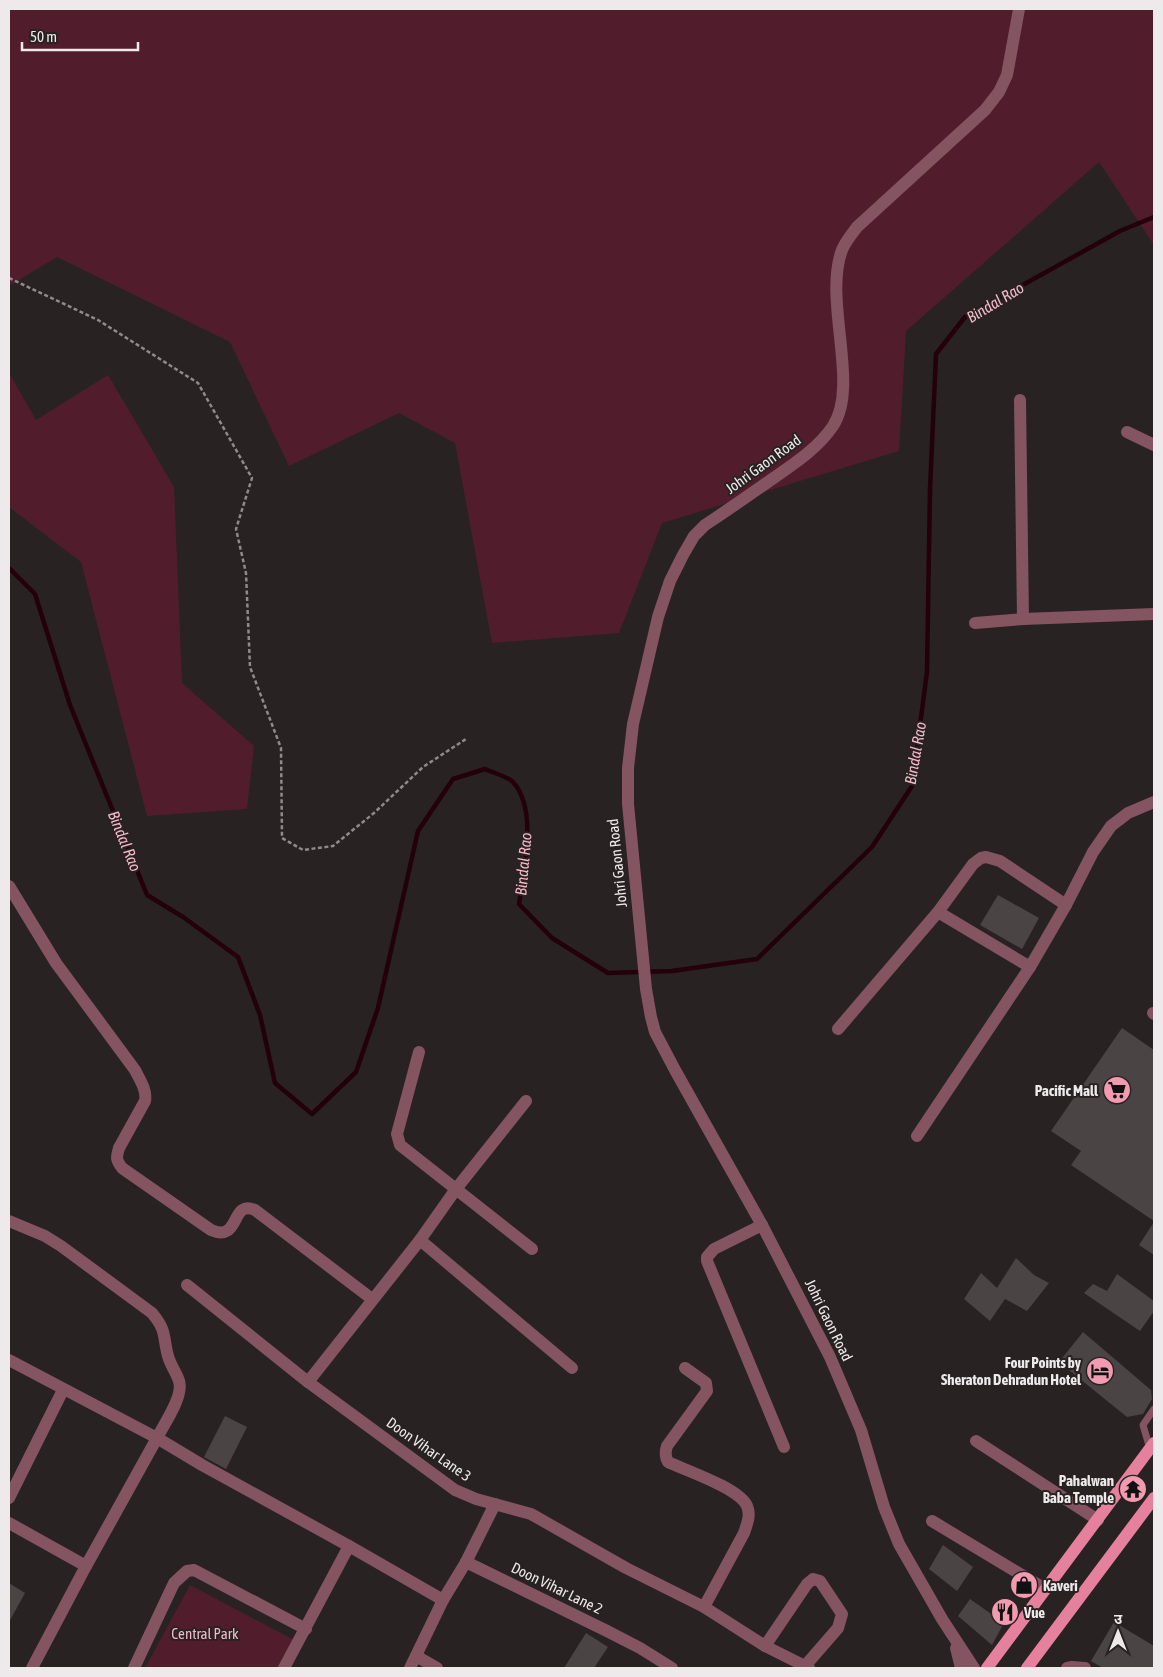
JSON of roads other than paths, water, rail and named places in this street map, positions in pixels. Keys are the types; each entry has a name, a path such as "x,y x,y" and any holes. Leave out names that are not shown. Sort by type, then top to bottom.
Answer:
{"main road":[{"path":"988,1668 1044,1589 1098,1520 1152,1446"},
{"path":"1027,1668 1154,1498"}],"street":[{"name":"Johri Gaon Road","path":"974,1668 898,1544 884,1507 861,1430 830,1357 762,1225 655,1032 646,989 628,804 628,768 633,724 658,617 670,581 694,536 705,525 800,460 820,442 834,424 842,404 844,384 837,313 836,279 842,249 857,227 985,110 999,92 1007,75 1019,9"},
{"path":"1020,400 1023,619"},
{"path":"1127,432 1154,444"},
{"path":"975,623 1023,619 1154,614"},
{"path":"917,1136 1030,966 1066,905 1093,852 1111,826 1128,813 1154,802"},
{"path":"838,1029 938,912 973,864 980,858 986,857 1000,861 1066,905"},
{"path":"9,886 56,963 136,1070 143,1086 146,1096 145,1101 116,1156 116,1161 122,1168 211,1230 221,1234 229,1230 241,1211 248,1208 255,1210 372,1299"},
{"path":"938,912 1030,966"},
{"path":"419,1052 397,1134 400,1145 532,1250"},
{"path":"308,1382 526,1101"},
{"path":"9,1222 45,1236 61,1246 152,1314 160,1322 163,1329 169,1359 180,1386 178,1397 157,1438 32,1668"},
{"path":"762,1225 714,1249 707,1257 707,1261 784,1447"},
{"path":"420,1240 572,1368"},
{"name":"Doon Vihar Lane 3","path":"187,1285 308,1382 456,1490 476,1499 531,1514 626,1568 704,1608 766,1646 807,1667"},
{"path":"9,1360 157,1438 443,1600"},
{"path":"685,1368 706,1383 707,1391 667,1446 665,1452 666,1459 668,1462 740,1496 746,1504 748,1512 744,1533 704,1608"},
{"path":"9,1498 63,1390"},
{"path":"976,1441 1098,1520"},
{"path":"410,1668 443,1600 466,1562 495,1504"},
{"path":"932,1521 1044,1589"},
{"path":"9,1523 86,1566"},
{"path":"284,1668 349,1546"},
{"name":"Doon Vihar Lane 2","path":"466,1562 607,1631 640,1648 672,1668"},
{"path":"134,1668 174,1582 187,1571 194,1570 306,1629"},
{"path":"766,1646 806,1584 813,1579 820,1580 840,1610 842,1620 838,1628 807,1667"},
{"path":"952,1634 960,1659 960,1668"},
{"path":"416,1656 437,1668"},
{"path":"1067,1668 1085,1668"}],"lane":[{"path":"1152,1446 1143,1424 1154,1410"}],"waterway":[{"name":"Bindal Rao","path":"9,568 35,594 70,705 147,895 183,917 238,957 260,1015 275,1083 312,1114 356,1072 378,1008 418,831 453,779 485,769 504,776 513,782 521,794 527,824 526,858 519,904 552,938 608,973 672,971 757,959 872,847 912,786 927,672 930,489 936,354 965,317 1120,231 1154,217"}],"place":[{"name":"Pacific Mall","path":"1117,1090"},
{"name":"Four Points by Sheraton Dehradun Hotel","path":"1100,1371"},
{"name":"Pahalwan Baba Temple","path":"1133,1489"},
{"name":"Kaveri","path":"1024,1585"},
{"name":"Vue","path":"1005,1612"}],"park label":[{"name":"Central Park","path":"205,1633"}]}
